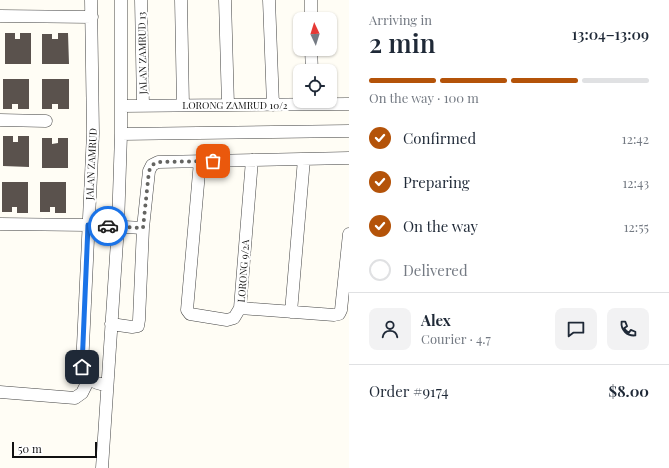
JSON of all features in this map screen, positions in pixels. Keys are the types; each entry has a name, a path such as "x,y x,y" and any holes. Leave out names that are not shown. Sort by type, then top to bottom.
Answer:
{"street":[{"name":"JALAN ZAMRUD","path":"89,380 84,374 82,367 93,133 91,0"},
{"path":"102,468 118,226 121,134 120,0"},
{"name":"JALAN ZAMRUD 13","path":"141,0 143,106"},
{"path":"181,0 183,105"},
{"path":"225,0 228,105"},
{"path":"269,0 273,105"},
{"path":"311,0 311,12"},
{"path":"0,16 92,17"},
{"name":"LORONG ZAMRUD 10/2","path":"121,106 293,104"},
{"name":"LORONG ZAMRUD 10/2","path":"337,104 349,104"},
{"path":"0,120 46,121"},
{"path":"121,134 349,131"},
{"path":"111,324 132,327 138,326 143,228 149,171 152,165 158,162 349,158"},
{"path":"291,312 304,159"},
{"name":"LORONG 9/2A","path":"252,160 240,308 334,315 339,314 341,310 349,234"},
{"path":"200,161 187,310 190,314 227,320 234,318 240,308"},
{"path":"0,224 88,225 143,228"},
{"path":"0,392 75,398 82,393 89,380 107,385"}],"building":[{"path":"5,33 15,33 15,39 20,39 20,33 31,33 31,64 5,64"},
{"path":"58,33 68,33 69,64 42,64 42,34 52,34 52,39 58,39"},
{"path":"3,79 29,79 29,109 18,109 18,104 12,104 12,109 3,109"},
{"path":"42,79 69,79 69,109 58,109 58,104 52,104 52,109 42,109"},
{"path":"3,136 13,136 13,142 18,142 18,136 29,136 29,167 3,166"},
{"path":"42,138 52,138 52,144 58,143 58,138 68,138 68,168 42,168"},
{"path":"2,182 28,182 28,213 17,213 17,207 12,207 12,212 2,212"},
{"path":"40,182 66,182 66,213 55,213 55,207 50,207 50,212 40,212"}],"way so far":[{"path":"108,226 143,228 149,171 152,165 158,162 213,161"}],"route":[{"path":"82,367 88,225 108,226"}]}
